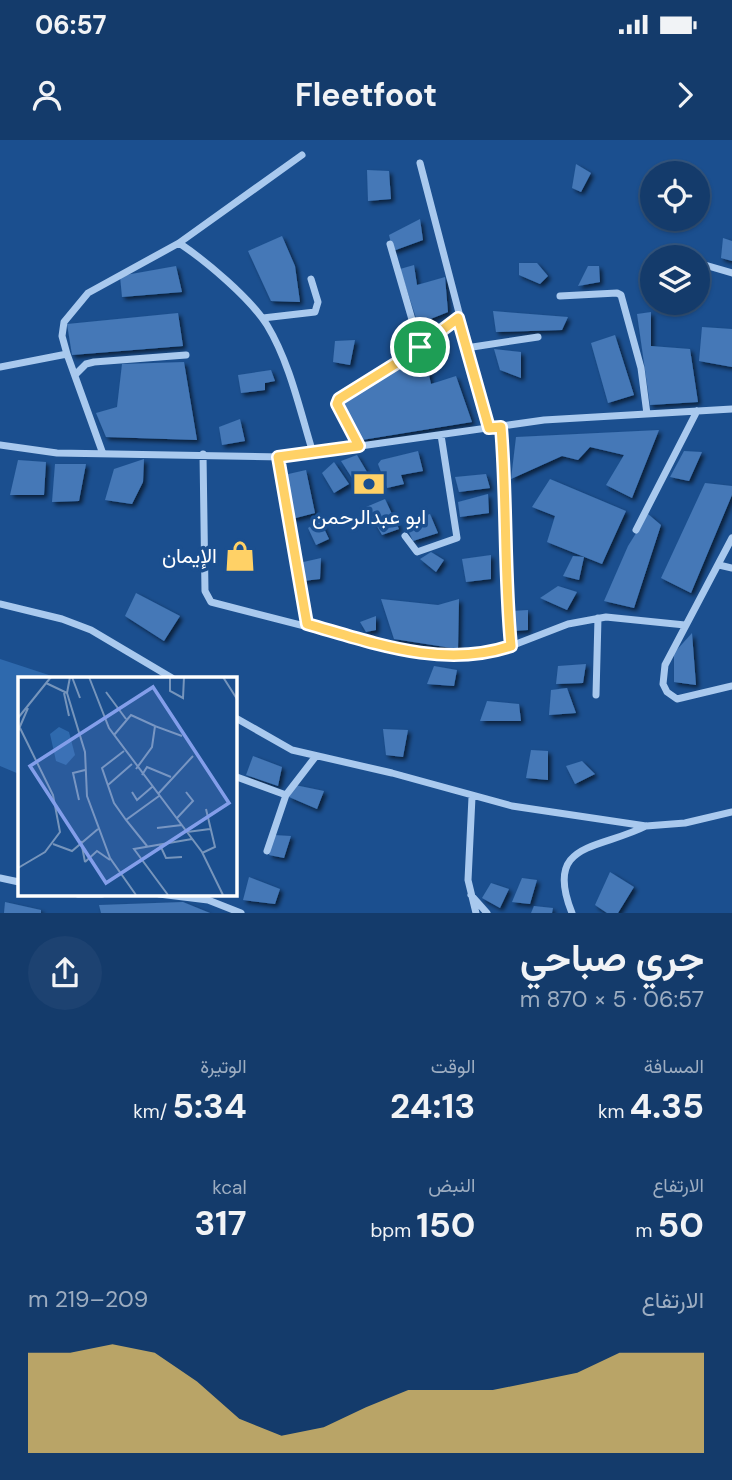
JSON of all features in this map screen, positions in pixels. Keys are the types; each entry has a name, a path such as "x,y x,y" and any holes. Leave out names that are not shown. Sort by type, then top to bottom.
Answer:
{"street":[{"path":"103,454 67,354 62,328 78,303 122,272 179,243 302,155"},
{"path":"420,163 458,318 489,428"},
{"path":"179,243 206,261 262,318 283,361 313,453"},
{"path":"390,244 420,347"},
{"path":"710,267 732,273"},
{"path":"262,318 315,312 318,302 311,279"},
{"path":"560,296 620,294 638,357 647,414"},
{"path":"359,446 337,404 339,399 420,347 458,318"},
{"path":"466,348 537,337"},
{"path":"0,367 67,354"},
{"path":"75,374 86,364 94,362 186,355"},
{"path":"0,445 57,453 278,457 556,419 732,409"},
{"path":"636,530 697,411"},
{"path":"501,427 506,510 505,571 511,646"},
{"path":"405,537 417,552 457,538 441,435"},
{"path":"203,454 206,597 213,603 307,624 377,645 427,654 487,654 568,624 598,618 620,617 685,625"},
{"path":"278,457 307,624"},
{"path":"732,538 665,665 663,684 667,692 677,699 732,686"},
{"path":"719,565 732,568"},
{"path":"0,604 62,619 91,630 170,677"},
{"path":"596,695 598,618"},
{"path":"236,718 273,741 316,756 393,773 472,797 646,826 685,823 732,812"},
{"path":"268,851 286,795 316,756"},
{"path":"236,777 286,795"},
{"path":"472,797 468,864 470,895 476,913"},
{"path":"572,913 563,881 566,863 587,847 627,835 646,826"},
{"path":"0,878 18,882"},
{"path":"167,895 208,900 241,913"},
{"path":"470,895 487,913"}],"shaded area":[{"path":"0,659 55,677 18,677 18,774 0,766"}],"building":[{"path":"576,164 591,173 581,192 572,188"},
{"path":"367,170 389,171 391,199 368,201"},
{"path":"420,219 423,240 393,251 389,235"},
{"path":"282,236 295,266 300,302 271,301 248,251"},
{"path":"723,238 732,241 732,261 721,258"},
{"path":"519,263 537,263 548,276 540,284 519,275"},
{"path":"414,265 417,285 445,277 448,312 418,324 400,269"},
{"path":"176,266 182,292 122,297 120,276"},
{"path":"588,266 599,266 600,282 578,286"},
{"path":"493,311 568,317 562,330 496,332"},
{"path":"178,313 183,346 72,355 67,324"},
{"path":"637,314 651,315 651,346 690,349 698,402 650,405"},
{"path":"702,327 732,329 732,367 699,361"},
{"path":"615,335 634,395 608,403 591,343"},
{"path":"355,340 350,365 333,362 335,341"},
{"path":"494,349 521,352 521,378 500,370"},
{"path":"424,352 431,384 456,376 472,422 362,440 342,405"},
{"path":"184,362 197,440 106,437 96,413 117,407 122,364"},
{"path":"271,370 275,381 265,383 265,390 241,393 238,375"},
{"path":"240,419 245,441 222,445 219,427"},
{"path":"659,430 632,498 606,485 624,455 590,447 578,460 562,456 511,479 516,437"},
{"path":"418,451 423,471 401,475 404,484 387,488 378,464 381,460"},
{"path":"684,451 702,452 689,481 670,477"},
{"path":"357,455 367,472 354,481 341,461"},
{"path":"144,459 143,482 132,504 105,500 114,469"},
{"path":"18,460 46,462 44,495 10,495"},
{"path":"334,462 349,484 334,493 322,473"},
{"path":"55,464 86,464 79,501 52,502"},
{"path":"306,470 315,513 292,519 284,475"},
{"path":"486,474 490,488 459,492 455,477"},
{"path":"550,479 626,511 602,564 547,542 555,516 532,507"},
{"path":"705,483 732,486 732,495 691,593 661,578"},
{"path":"488,494 489,513 460,517 458,502"},
{"path":"385,499 399,529 382,535 366,507"},
{"path":"430,514 438,533 413,541 404,522"},
{"path":"648,514 661,525 634,608 604,601 628,546"},
{"path":"320,520 329,539 316,545 308,528"},
{"path":"431,552 444,560 436,572 420,559"},
{"path":"491,555 491,579 466,582 462,559"},
{"path":"573,556 584,557 579,580 563,576"},
{"path":"321,558 320,579 303,581 299,563"},
{"path":"558,586 577,592 567,610 540,598"},
{"path":"136,593 180,616 164,641 125,616"},
{"path":"381,599 438,605 459,599 458,649 394,639"},
{"path":"528,610 528,630 513,631 511,611"},
{"path":"376,616 376,630 366,632 360,622"},
{"path":"692,633 696,685 674,682 674,653"},
{"path":"586,664 583,683 556,684 558,666"},
{"path":"434,666 457,670 454,686 427,684"},
{"path":"567,688 576,713 549,715 551,690"},
{"path":"487,701 519,704 521,721 480,721"},
{"path":"383,729 408,730 403,757 386,755"},
{"path":"531,750 548,751 548,780 526,778"},
{"path":"253,756 282,767 278,786 246,775"},
{"path":"582,761 595,774 575,784 566,766"},
{"path":"295,785 324,791 317,809 289,797"},
{"path":"274,835 291,836 284,858 269,855"},
{"path":"610,872 634,887 618,913 607,913 595,905"},
{"path":"249,877 280,889 275,904 243,900"},
{"path":"522,878 537,880 530,904 512,902"},
{"path":"491,883 509,889 500,908 482,898"},
{"path":"5,902 41,910 41,913 4,913"},
{"path":"183,902 210,913 101,913 99,905"},
{"path":"534,906 553,908 552,913 531,913"}],"place":[{"name":"ابو عبدالرحمن","path":"369,484"},
{"name":"الإيمان","path":"240,556"}],"route":[{"path":"458,318 489,428 501,427 506,510 505,571 511,646 487,654 458,656 402,651 307,624 278,457 359,446 337,402 420,347 458,318"}]}
